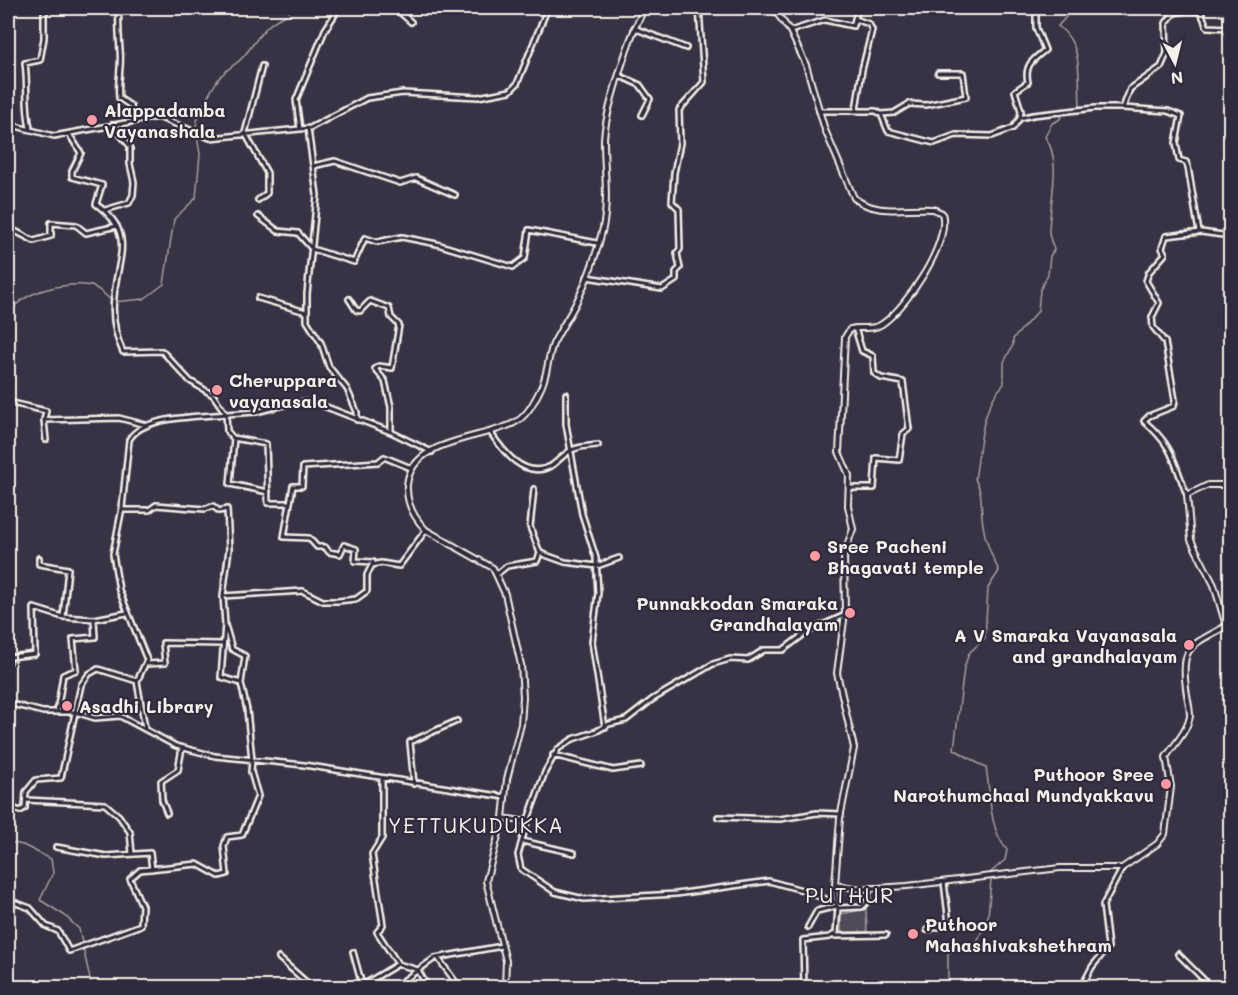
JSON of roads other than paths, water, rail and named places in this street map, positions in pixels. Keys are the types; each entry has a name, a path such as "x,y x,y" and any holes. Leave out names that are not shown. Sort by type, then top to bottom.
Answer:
{"main road":[{"path":"505,987 506,962 486,881 502,818 507,779 521,724 523,679 505,594 497,574 485,561 426,530 409,504 407,491 411,468 432,452 519,420 534,402 548,371 552,347 576,304 597,243 606,199 606,126 634,28 645,8"},
{"path":"773,8 790,31 807,65 819,111 854,198 862,205 877,208 933,209 943,215 939,246 913,290 882,324 876,328 855,328 847,332 845,337 839,452 849,475 853,529 844,554 843,616 837,673 854,748 841,814 835,885 870,888 1060,868 1122,868 1157,844 1165,834 1171,787 1166,757 1190,716 1184,678 1185,654 1189,648 1228,625 1214,585 1191,540 1187,495 1208,485 1230,485"},
{"path":"502,818 527,822"}],"street":[{"path":"30,128 25,109 28,88 25,63 40,60 44,38 44,13 49,8"},
{"path":"120,8 117,40 121,49 117,85 119,98 130,106 133,121"},
{"path":"300,129 296,100 325,30 339,8"},
{"path":"395,8 411,21"},
{"path":"535,8 546,12"},
{"path":"8,124 54,136 133,121 164,118 210,138 308,129 367,98 404,93 478,97 510,91 517,84 546,12 554,8"},
{"path":"586,277 662,289 676,280 676,272 680,268 677,253 680,249 679,208 672,202 674,173 680,143 678,116 679,110 704,82 699,8"},
{"path":"790,31 825,20 853,26 858,8"},
{"path":"881,114 888,131 934,143 956,135 992,136 1013,128 1020,118 1021,111 1015,91 1028,82 1026,73 1028,64 1045,50 1036,28 1036,8"},
{"path":"1123,108 1130,89 1161,67 1167,53 1166,22 1174,13 1192,9 1200,12 1206,27 1230,28"},
{"path":"855,19 869,24 872,30 862,70 856,110"},
{"path":"634,28 686,48"},
{"path":"258,200 267,193 267,173 245,134 262,66"},
{"path":"819,111 856,110 881,114 894,113 909,104 926,105 966,97 963,73 938,73"},
{"path":"620,76 640,85 650,99 642,115"},
{"path":"1020,118 1064,111 1123,108 1168,111 1181,116 1176,143 1177,151 1179,160 1186,162 1188,167 1200,232"},
{"path":"104,210 129,203 133,195 130,146 112,125"},
{"path":"308,129 317,195 307,294 307,321 321,343 325,360 350,397 357,420"},
{"path":"69,134 81,153 72,171 72,177 102,185 96,204 117,226 123,253 114,302 117,335 123,352 162,351 190,381 213,395 226,414 227,431 234,438 266,444 268,502 290,503"},
{"path":"313,166 335,161 400,183 416,178 455,195"},
{"path":"258,216 278,231 298,233 312,249 354,262 365,238 377,242 402,237 437,243 513,267 525,258 529,231 597,243"},
{"path":"8,234 15,231 34,242 51,236 51,223 76,225 86,233 117,226"},
{"path":"1187,495 1177,463 1168,447 1161,435 1144,421 1149,416 1174,406 1165,342 1153,327 1152,317 1159,303 1146,281 1149,272 1165,254 1162,248 1166,236 1200,232 1230,236"},
{"path":"258,297 306,312"},
{"path":"350,299 356,310 360,310 370,301 390,308 390,317 399,326 392,368 379,366 375,369 385,381 389,395 392,432"},
{"path":"849,488 874,488 876,458 899,460 903,434 909,429 903,382 881,378 874,373 873,356 862,351 855,328"},
{"path":"566,394 566,424 582,514 597,566 598,593 592,642 604,727"},
{"path":"145,728 137,681 146,664 143,646 119,590 113,554 122,510 129,440 132,434 146,425 188,417 249,413 303,401 329,407 392,432 432,452"},
{"path":"8,402 46,411 44,420 46,440"},
{"path":"44,420 119,418 146,425"},
{"path":"489,430 502,449 519,464 533,470 549,467 572,449 598,445"},
{"path":"234,438 230,484 268,492"},
{"path":"411,468 384,457 378,462 303,467 302,486 293,486 284,537 309,538 317,547 325,547 329,552 340,554 344,545 356,549 355,561 381,562 399,566 426,530"},
{"path":"497,574 507,566 537,561 540,553 530,527 534,489"},
{"path":"122,510 149,510 156,505 205,509 213,506 219,511 227,509 229,549 221,589 225,624 221,677 241,683"},
{"path":"540,553 565,562 597,566 620,558"},
{"path":"39,558 39,564 68,569 63,617"},
{"path":"223,596 303,591 323,601 356,599 367,591 367,575 372,565 381,562"},
{"path":"8,663 10,657 35,654 34,608 63,617 94,619 127,613"},
{"path":"837,906 802,890 769,882 676,894 584,899 555,892 521,869 518,855 527,822 553,755 573,739 627,720 653,699 713,664 730,659 748,660 764,650 783,650 807,632 843,616"},
{"path":"57,712 63,675 76,670 73,639 95,637 94,619"},
{"path":"8,900 30,908 46,926 58,931 69,951 141,925 142,906 130,879 140,870 198,864 219,876 227,874 224,846 227,837 242,836 258,796 251,771 252,760 241,683 245,656 232,649 225,624"},
{"path":"146,664 165,663 163,643 223,644"},
{"path":"8,806 20,811 25,808 26,792 36,780 61,778 81,685 89,674 98,669 137,681"},
{"path":"8,703 29,710 75,712 95,718 120,716 182,748 237,760 304,765 505,798"},
{"path":"414,784 410,742 457,721"},
{"path":"167,813 162,800 161,781 178,770 182,748"},
{"path":"553,755 614,770 641,766"},
{"path":"382,779 382,837 372,854 383,925 377,932 398,964 418,970 428,987"},
{"path":"26,800 105,804 119,816 130,832 132,854"},
{"path":"718,817 780,819 817,813 841,814"},
{"path":"522,841 574,853"},
{"path":"56,847 106,856 150,853 152,869"},
{"path":"1081,987 1092,967 1108,947 1103,905 1122,868"},
{"path":"927,930 949,924 944,880"},
{"path":"833,936 836,933 835,885"},
{"path":"808,927 817,911 837,906 862,907 866,903 870,888"},
{"path":"804,987 802,948 804,938 886,935"},
{"path":"393,987 438,958 502,946"},
{"path":"352,952 360,986 398,964"},
{"path":"1178,954 1212,987"},
{"path":"279,958 313,987"},
{"path":"438,958 460,987"},
{"path":"400,983 405,987"}],"waterway":[{"path":"289,12 291,8"},
{"path":"991,872 1005,860 1007,850 993,821 986,768 954,749 964,668 969,653 985,638 988,588 999,571 985,537 981,496 975,479 986,416 990,404 1004,384 1004,362 1013,345 1013,339 1038,311 1040,290 1048,274 1050,256 1054,250 1049,232 1054,170 1053,158 1045,137 1052,123 1059,120 1066,109 1080,106 1076,52 1066,34 1058,26 1066,17 1065,8"},
{"path":"196,129 202,108 221,76 241,59 266,28 286,15"},
{"path":"8,316 22,300 57,287 91,286 113,302 144,299 164,284 174,219 196,198 200,154 197,136"},
{"path":"8,842 23,845 51,859 53,873 40,900 64,915 79,929 92,988"},
{"path":"948,988 948,953 977,942 988,917 991,880"}],"place":[{"name":"Alappadamba Vayanashala","path":"92,120"},
{"name":"Cheruppara vayanasala","path":"217,390"},
{"name":"Sree Pacheni Bhagavati temple","path":"815,556"},
{"name":"Punnakkodan Smaraka Grandhalayam","path":"850,613"},
{"name":"A V Smaraka Vayanasala and grandhalayam","path":"1189,645"},
{"name":"Asadhi Library","path":"67,706"},
{"name":"Puthoor Sree Narothumchaal Mundyakkavu","path":"1166,784"},
{"name":"Puthoor Mahashivakshethram","path":"913,934"}],"district":[{"name":"YETTUKUDUKKA","path":"476,824"},
{"name":"PUTHUR","path":"850,894"}]}
